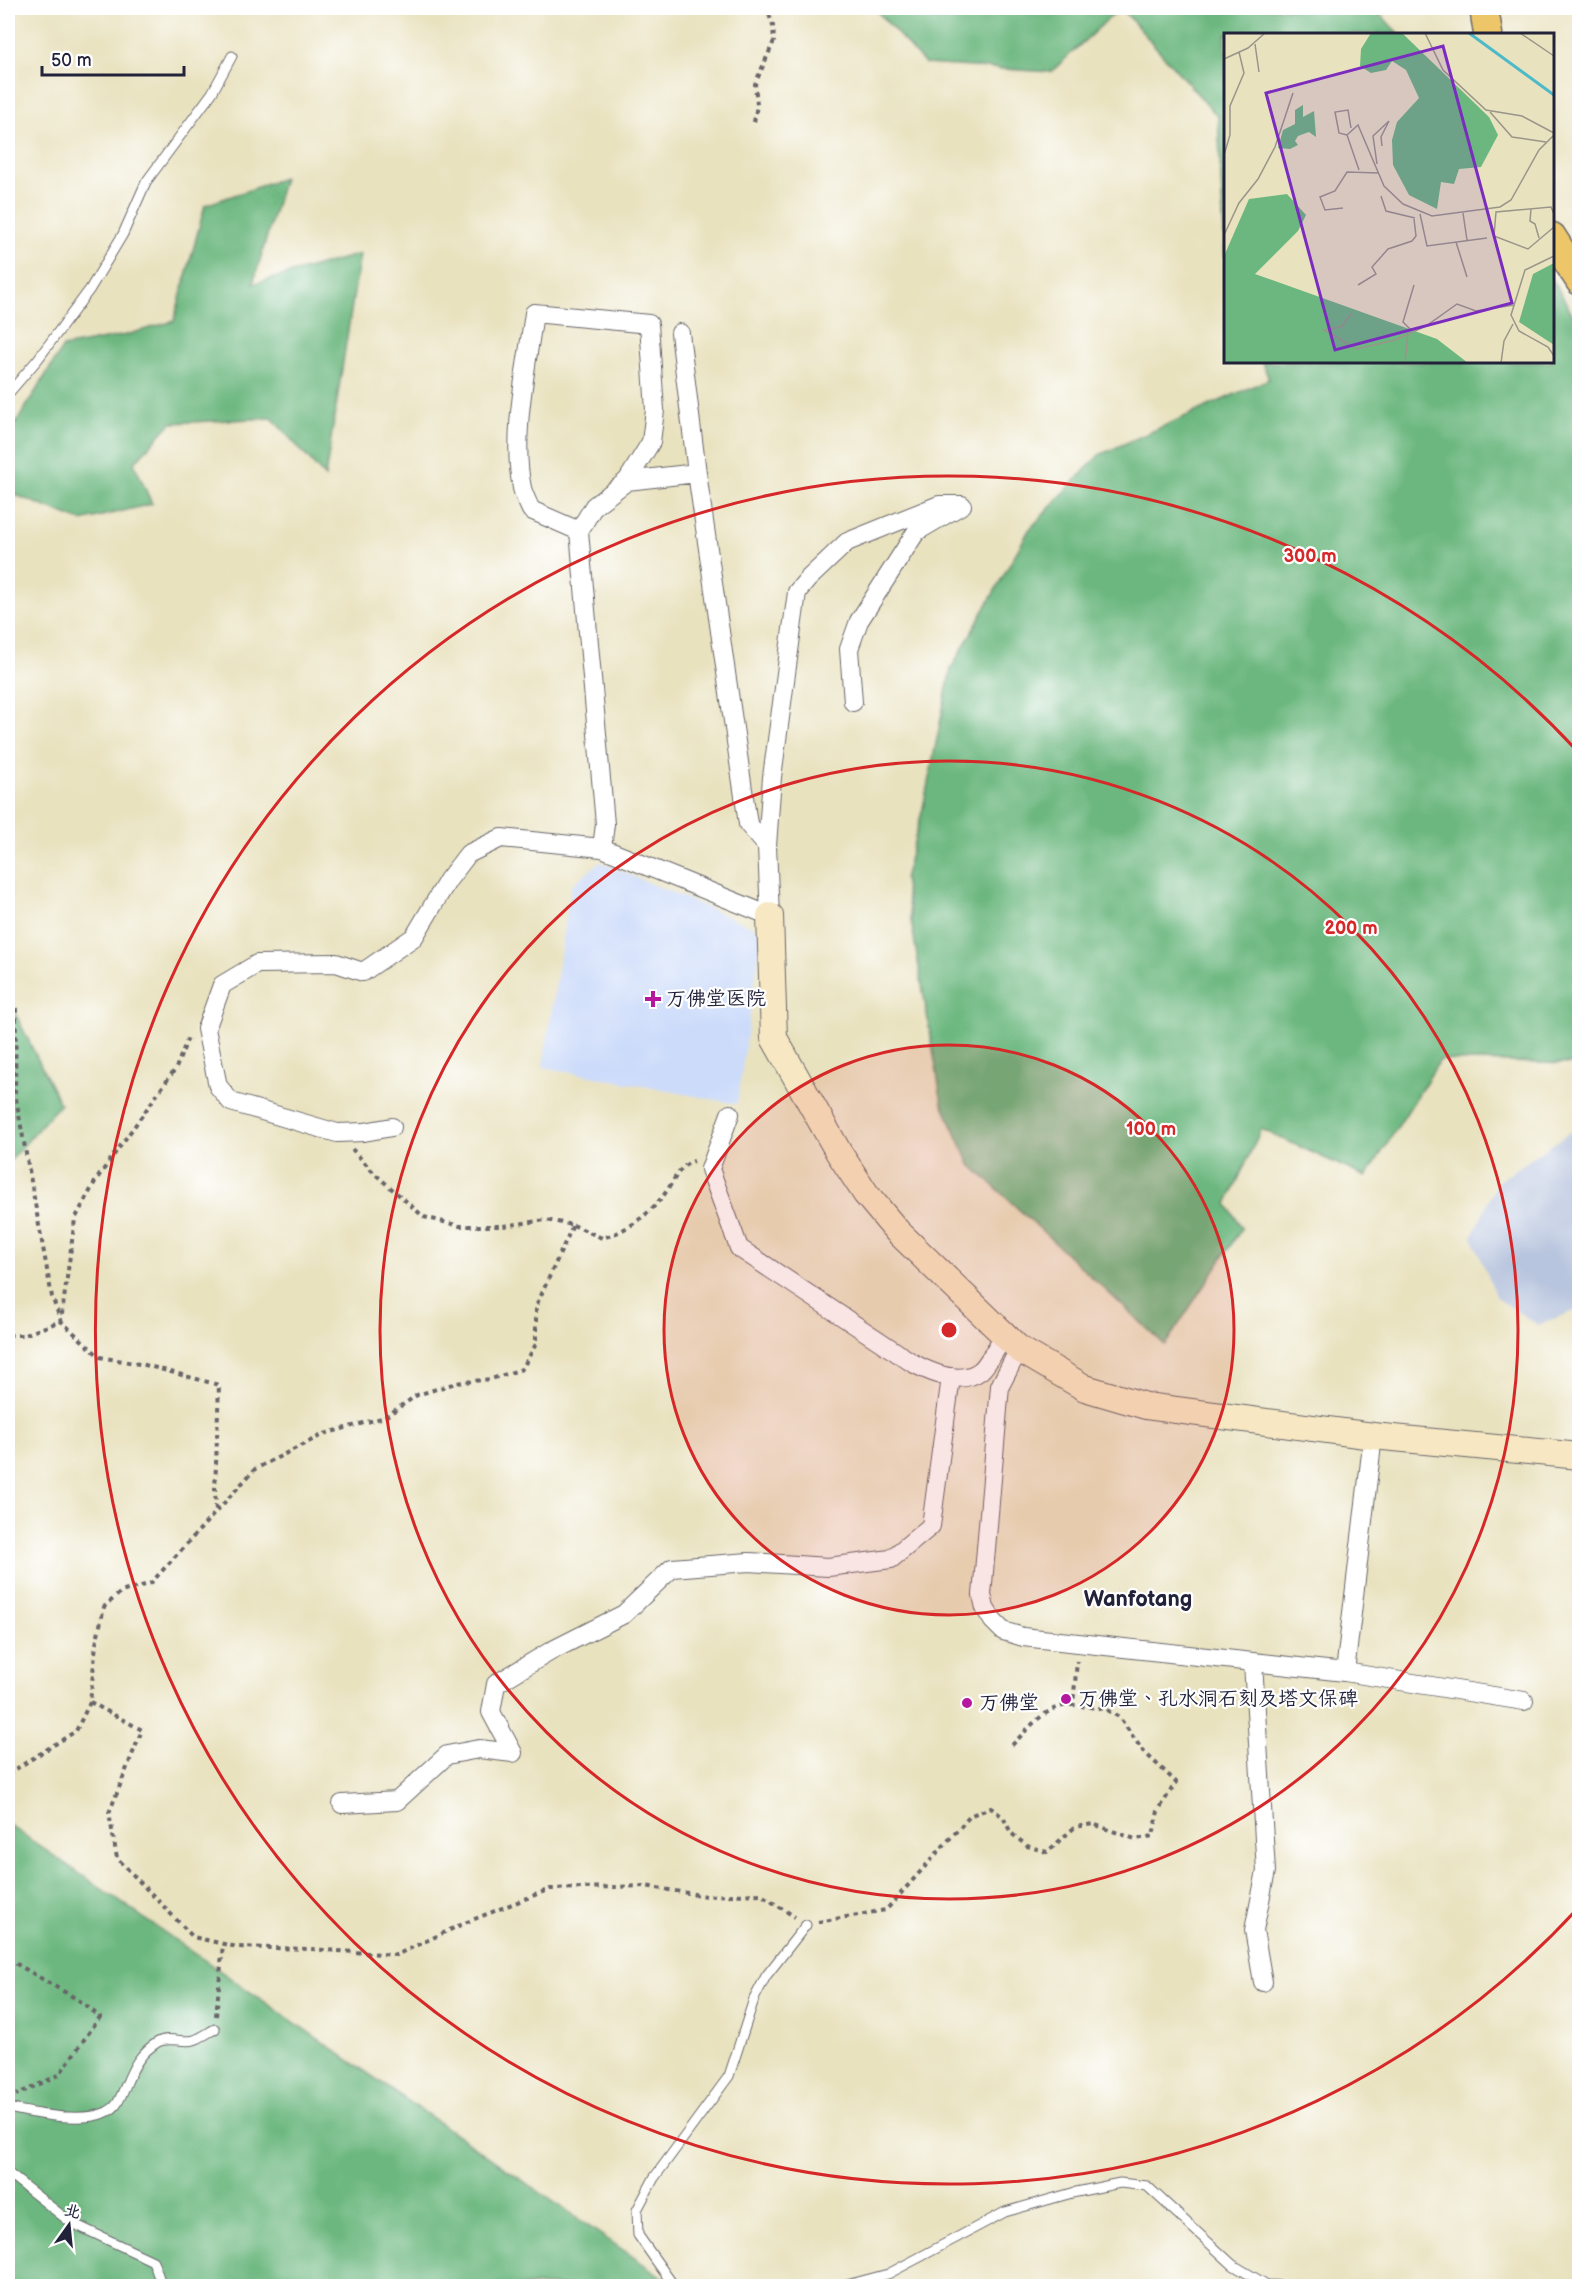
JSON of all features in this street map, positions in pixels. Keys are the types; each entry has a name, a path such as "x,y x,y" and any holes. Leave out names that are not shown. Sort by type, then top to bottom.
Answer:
{"main road":[{"path":"1484,8 1488,33"},
{"path":"1554,240 1580,281"}],"street":[{"path":"579,531 531,510 522,489 519,451 522,399 534,313 649,324 656,410 651,442 627,481 594,506 579,531 605,824 602,848"},
{"path":"680,333 697,473 748,824 767,846"},
{"path":"627,481 697,473"},
{"path":"853,702 849,649 859,621 916,532 962,506 939,505 847,542 797,592 772,777 767,846 774,1038 839,1153 866,1194 897,1231 1012,1342 1056,1373 1085,1388 1146,1407 1372,1436 1580,1456"},
{"path":"392,1126 364,1132 337,1133 231,1102 218,1086 206,1029 222,985 257,964 336,963 363,972 414,937 448,880 468,854 501,838 602,848 770,916"},
{"path":"730,1114 710,1169 739,1248 910,1362 929,1372 951,1377 965,1376 980,1371 1012,1342"},
{"path":"1012,1342 1000,1386 982,1595 989,1615 1003,1631 1078,1644 1345,1672 1524,1701"},
{"path":"342,1804 397,1801 447,1755 479,1749 513,1753 491,1712 496,1684 551,1651 624,1614 672,1568 748,1562 828,1567 891,1559 932,1526 951,1377"},
{"path":"1345,1672 1372,1436"},
{"path":"1253,1663 1266,1871 1254,1930 1263,1982"}],"lane":[{"path":"8,394 38,359 90,289 123,234 146,182 212,93 232,56"},
{"path":"674,2286 638,2235 637,2210 654,2178 729,2076 754,1999 766,1976 806,1925"},
{"path":"8,2109 82,2118 103,2114 117,2104 127,2078 140,2056 160,2040 194,2040 215,2029"},
{"path":"8,2173 70,2222 153,2261 162,2286"},
{"path":"843,2286 888,2274 1005,2212 1072,2193 1120,2183 1147,2186 1233,2265 1267,2285 1292,2286"}],"path":[{"path":"754,122 757,105 755,84 774,41 773,26 767,8"},
{"path":"8,992 16,1009 15,1094 52,1297 61,1321 100,1357 146,1365 219,1385 216,1512"},
{"path":"61,1321 75,1219 96,1179 176,1068 190,1035 206,1029"},
{"path":"337,1133 375,1174 424,1217 460,1226 502,1226 546,1220 573,1225 602,1238 617,1234 641,1219 665,1194 684,1164 695,1161 710,1169"},
{"path":"8,1774 76,1731 90,1702 96,1644 104,1607 121,1592 151,1583 255,1468 324,1434 385,1417 417,1395 456,1383 491,1379 522,1369 536,1344 536,1306 573,1225"},
{"path":"8,1335 24,1335 61,1321"},
{"path":"1073,1705 1078,1644"},
{"path":"90,1702 142,1730 109,1813 117,1858 193,1937 237,1947 396,1955 467,1922 550,1889 645,1886 706,1896 760,1894 806,1925 886,1910 971,1815 991,1808 1003,1817 1011,1833 1027,1846 1047,1852 1075,1827 1093,1824 1135,1839 1153,1836 1158,1811 1176,1782 1143,1751 1119,1717 1105,1709 1073,1705 1060,1705 1049,1709 1012,1745"},
{"path":"215,2029 223,1944"},
{"path":"8,1959 80,2001 100,2017 59,2075 8,2100"}],"shaded area":[{"name":"万佛堂医院","path":"600,862 762,931 737,1104 543,1067 571,886"},
{"path":"1579,1126 1579,1309 1538,1325 1497,1298 1472,1237 1497,1182"}],"green space":[{"path":"874,8 1120,8 1051,72 925,64"},
{"path":"1121,8 1374,8 1398,33 1224,33 1224,237 1218,117"},
{"path":"284,178 253,284 360,254 325,477 272,418 171,423 134,463 152,504 81,521 8,492 8,436 63,347 126,335 174,321 205,205"},
{"path":"1554,282 1580,327 1579,1066 1440,1060 1366,1177 1261,1129 1227,1204 1242,1228 1165,1345 970,1164 942,1103 904,879 923,808 951,669 1029,530 1099,455 1269,379 1262,363 1554,363"},
{"path":"8,999 60,1104 8,1163"},
{"path":"8,1824 675,2286 8,2286"}],"place":[{"name":"万佛堂医院","path":"653,999"},
{"name":"万佛堂、孔水洞石刻及塔文保碑","path":"1066,1699"},
{"name":"万佛堂","path":"967,1703"}],"district":[{"name":"Wanfotang","path":"1138,1599"}]}
